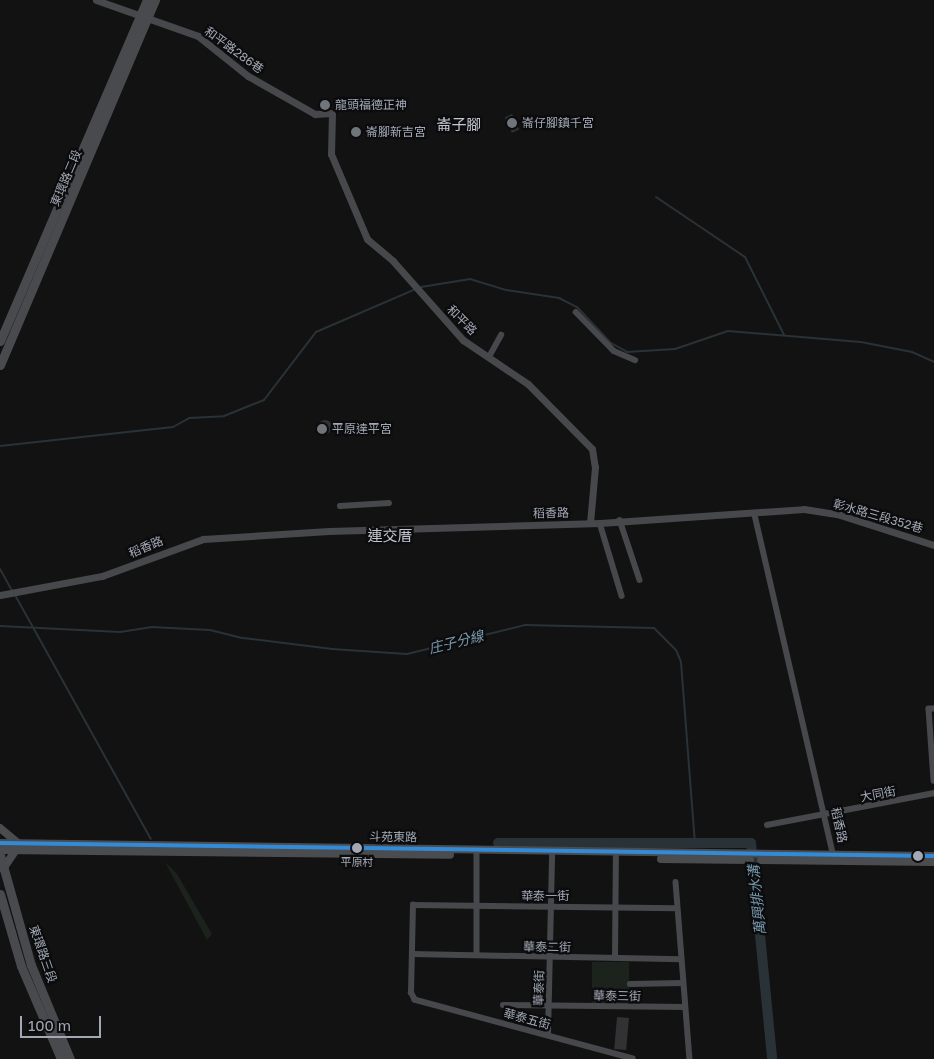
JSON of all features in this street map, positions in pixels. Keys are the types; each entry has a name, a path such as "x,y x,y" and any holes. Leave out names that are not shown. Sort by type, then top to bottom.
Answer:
{"main road":[{"name":"東環路二段","path":"0,366 143,20 147,0"},
{"name":"東環路二段","path":"0,341 143,20 155,0"},
{"path":"0,828 17,847 3,869"},
{"name":"斗苑東路","path":"0,843 17,847"},
{"name":"斗苑東路","path":"0,850 17,847 835,860"},
{"name":"東環路三段","path":"0,854 31,965 70,1059"},
{"path":"835,860 934,856"},
{"path":"835,860 934,862"},
{"name":"東環路三段","path":"0,894 21,966 61,1059"}],"street":[{"name":"和平路286巷","path":"96,0 143,20 198,36 248,76 315,114 332,113"},
{"name":"和平路","path":"332,113 331,154 363,235 393,261 463,340 528,384 592,449 595,467 590,523"},
{"path":"576,312 614,351 635,360"},
{"path":"489,357 501,335"},
{"path":"340,506 389,503"},
{"name":"彰水路三段352巷","path":"755,515 804,509 840,515 934,544"},
{"name":"稻香路","path":"0,595 102,576 203,538 600,523 620,520 755,515 835,860"},
{"path":"620,520 640,580"},
{"path":"600,523 622,596"},
{"path":"934,709 929,709 934,781"},
{"name":"大同街","path":"767,825 934,793"},
{"path":"477,853 477,955"},
{"name":"華泰街","path":"548,1035 551,854"},
{"path":"615,958 616,856"},
{"path":"676,882 680,959 690,1059"},
{"name":"華泰一街","path":"412,954 413,905 677,908"},
{"name":"華泰二街","path":"412,954 680,959"},
{"name":"華泰五街","path":"412,954 412,993 415,1000 633,1059"},
{"path":"630,984 683,983"},
{"name":"華泰三街","path":"503,1005 685,1006"}],"shaded area":[{"path":"165,862 177,874 212,934 207,940"},
{"path":"592,962 629,962 629,1004 592,1004"}],"building":[{"name":"崙仔腳鎮千宮","path":"512,114 519,129 512,133 505,117"},
{"path":"322,420 328,420 332,427 328,434 322,434 318,430 318,424"},
{"path":"617,1017 629,1018 626,1050 614,1049"}],"waterway":[{"path":"656,197 745,257 784,335"},
{"path":"421,287 470,279 506,290 559,298 577,307 611,343 627,352 675,349 728,331 861,342 912,352 934,362"},
{"path":"0,446 173,427 189,418 224,416 264,400 316,332 416,289"},
{"path":"0,569 12,591"},
{"path":"15,595 151,839"},
{"name":"庄子分線","path":"0,626 120,632 151,627 210,630 243,638 332,649 407,654 525,625 654,628 676,650 681,662 695,844"},
{"name":"萬興排水溝","path":"498,843 751,843 772,1059"}],"transit line":[{"path":"0,843 934,856"}],"place":[{"name":"龍頭福德正神","path":"325,105"},
{"name":"崙仔腳鎮千宮","path":"512,123"},
{"name":"崙腳新吉宮","path":"356,132"},
{"name":"平原達平宮","path":"322,429"},
{"name":"平原村","path":"357,848"}],"district":[{"name":"崙子腳","path":"459,125"},
{"name":"連交厝","path":"390,536"}]}
